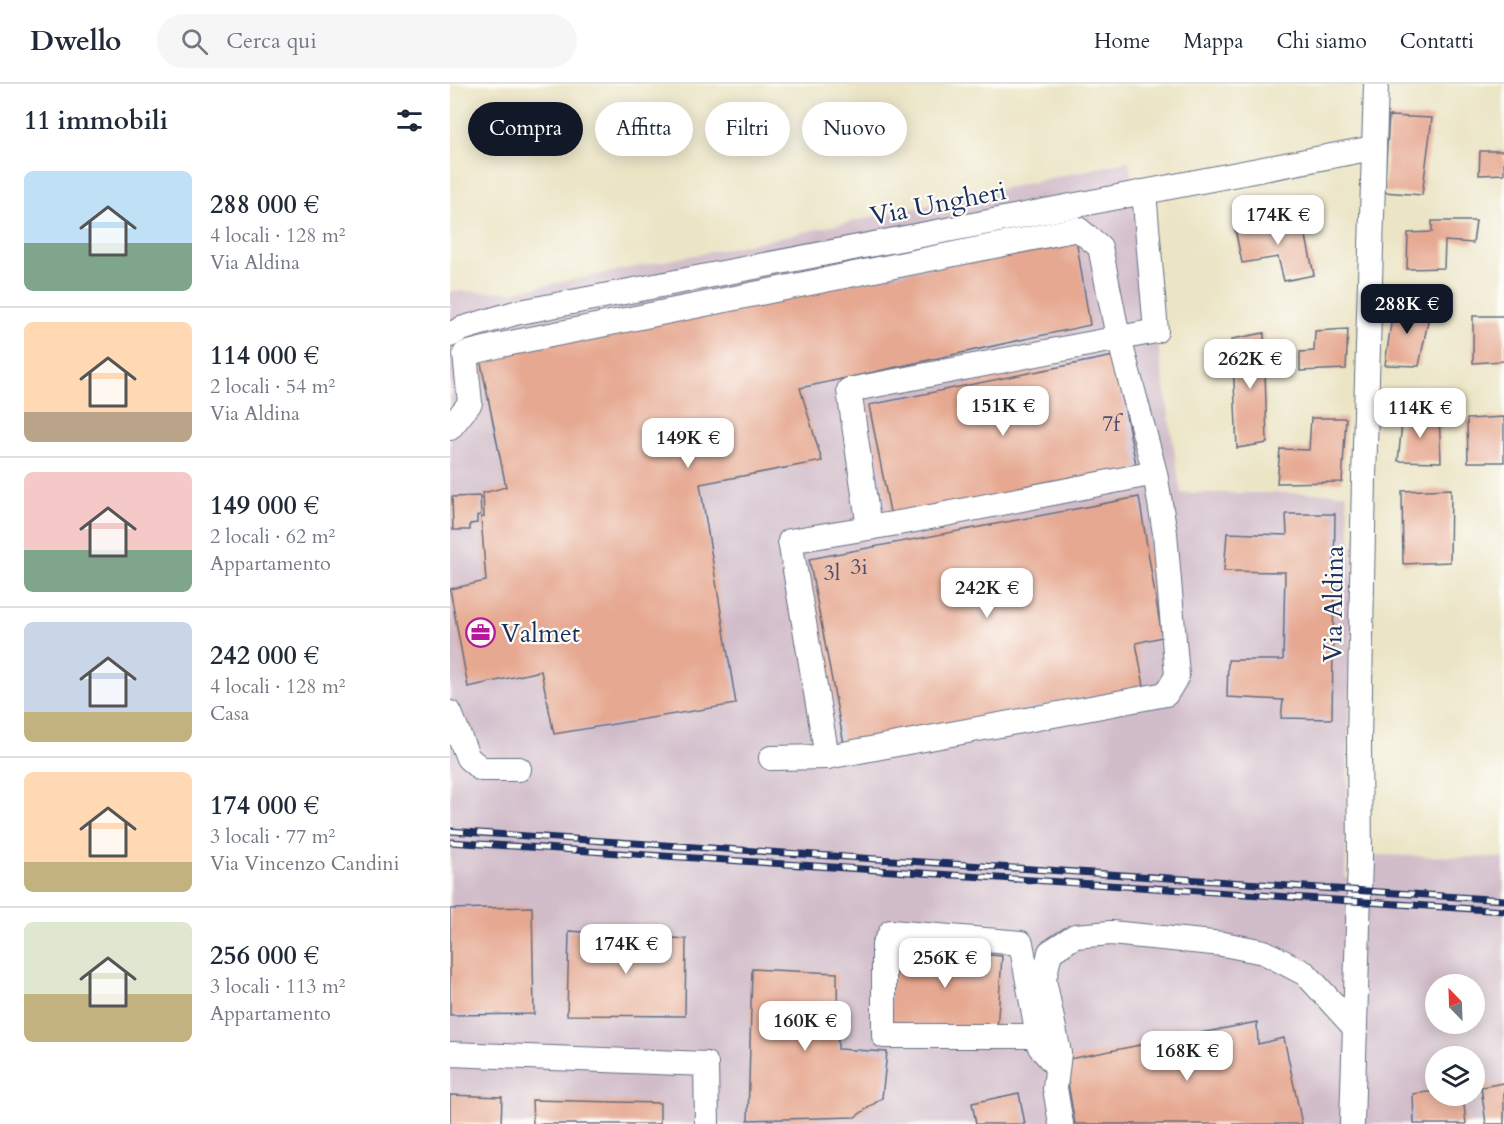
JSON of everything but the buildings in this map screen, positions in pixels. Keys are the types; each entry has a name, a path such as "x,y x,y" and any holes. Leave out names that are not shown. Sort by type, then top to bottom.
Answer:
{"street":[{"name":"Via Aldina","path":"1352,1124 1360,899 1359,741 1364,478 1376,84"},
{"name":"Via Ungheri","path":"450,335 461,329 515,313 1373,148"},
{"path":"869,528 849,390 1156,330 1144,192"},
{"path":"451,425 470,403 465,354 512,342 1078,229 1100,247 1119,338 1155,473 1165,533 1177,676 1166,694 827,757 771,759"},
{"name":"Via Ungheri","path":"450,317 515,313"},
{"path":"827,757 790,541 1155,473"},
{"path":"450,713 468,758 481,769 519,769"},
{"path":"1038,1036 884,1036 884,945 891,932 1021,943 1038,1036 1040,1047 1057,1067"},
{"path":"1061,1124 1055,1088 1059,1053 1044,980 1050,952 1075,936 1111,933 1223,944 1263,952 1306,974 1355,1028"},
{"path":"450,1054 706,1064 707,1124"}],"shaded area":[{"path":"1129,161 1181,493 1346,493 1353,564 1345,878 1375,878 1375,855 1504,858 1504,1124 450,1124 450,291 512,292 763,241"}],"railway":[{"path":"450,831 1504,900"},
{"path":"450,842 1504,911"}],"place":[{"name":"Valmet","path":"480,633"}]}
